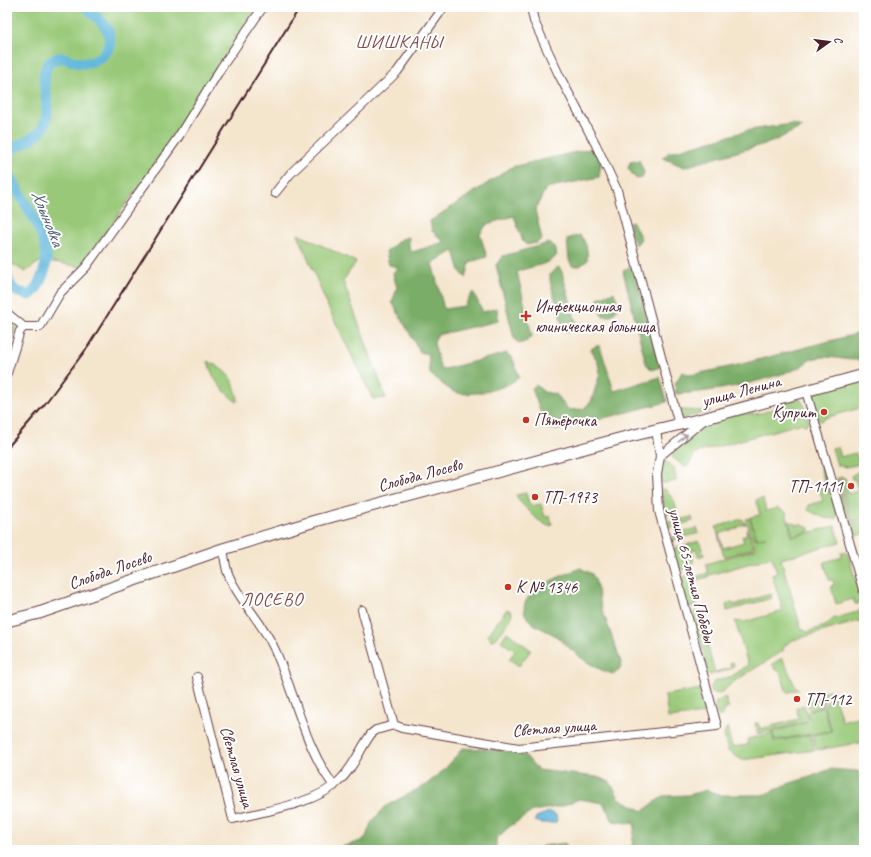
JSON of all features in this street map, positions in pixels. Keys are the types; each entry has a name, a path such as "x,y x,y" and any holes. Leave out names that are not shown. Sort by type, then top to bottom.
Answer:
{"main road":[{"name":"улица Ленина","path":"626,437 706,418 864,375"},
{"name":"Слобода Лосево","path":"7,621 39,613 223,549 329,517 626,437"}],"street":[{"path":"7,313 24,327 40,327 60,293 86,267 192,118 221,68 263,7"},
{"path":"275,193 291,173 397,72 444,7"},
{"path":"530,7 534,21 556,68 617,190 680,424"},
{"path":"7,373 18,334 24,327"},
{"path":"806,391 864,593"},
{"path":"660,456 706,418"},
{"name":"улица 65-летия Победы","path":"656,430 660,456 657,474 658,511 717,726"},
{"path":"223,549 229,576 258,618 272,644 309,741 324,771 334,786"},
{"path":"362,610 394,725"},
{"name":"Светлая улица","path":"197,677 233,819 297,803 334,786 345,775 371,734 376,730 394,725 402,728 519,748 717,726"}],"green space":[{"path":"7,7 257,7 194,109 81,267 42,260 25,272 7,261"},
{"path":"792,124 802,127 772,142 684,167 663,158 668,153 750,130"},
{"path":"593,148 601,162 599,177 546,188 535,210 542,239 536,243 527,245 523,242 514,216 487,224 480,234 487,257 470,262 466,278 460,271 454,251 432,263 444,309 464,306 473,292 483,312 497,308 498,321 437,335 434,343 441,370 507,353 513,359 519,377 506,385 487,391 467,394 452,391 430,374 428,354 420,352 392,302 397,288 393,273 398,267 389,265 386,252 401,239 409,237 409,247 412,252 444,242 432,231 430,221 512,167"},
{"path":"639,160 644,172 642,178 636,179 628,168 630,162"},
{"path":"633,222 641,239 636,245 631,236 629,223"},
{"path":"298,234 356,262 343,281 386,398 373,399 328,307"},
{"path":"580,235 586,247 587,261 580,266 572,266 569,260 567,239"},
{"path":"549,243 554,247 557,255 553,259 544,264 517,272 532,336 527,341 519,344 514,338 496,265 503,256"},
{"path":"558,267 561,269 578,329 568,332 564,331 550,281 550,274"},
{"path":"629,267 634,268 660,367 652,370 646,364 623,271"},
{"path":"614,292 618,305 616,310 611,316 602,316 597,304 598,298"},
{"path":"7,313 17,319 7,366"},
{"path":"864,332 864,359 851,360 818,357 794,370 751,383 721,389 676,394 675,384 682,372 691,375 738,365"},
{"path":"596,346 600,346 614,391 660,377 667,402 557,430 546,428 532,388 536,385 544,392 555,394 569,410 583,409 591,402 600,374 598,363 591,349"},
{"path":"208,361 220,368 232,380 238,399 237,402 218,384 212,374"},
{"path":"864,379 864,407 825,418 822,421 818,420 812,399 814,393"},
{"path":"798,398 803,403 806,410 808,418 807,425 802,423 695,453 689,465 685,467 672,457 673,451 687,439 702,428 719,419 738,414 762,413"},
{"path":"677,410 711,411 679,419"},
{"path":"837,447 840,457 856,453 860,464 846,467 837,465 832,448"},
{"path":"817,448 837,514 836,519 824,518 808,510 809,505 823,501 818,485 827,490 815,449"},
{"path":"665,461 674,467 676,481 665,483 661,482 660,467"},
{"path":"859,471 864,492 864,513 861,514 862,519 852,522 840,477 845,478 848,494 858,491 855,479 852,479 851,476"},
{"path":"838,477 854,536 851,535 836,482"},
{"path":"664,488 674,500 677,511 665,515 661,490"},
{"path":"526,493 530,506 541,504 545,517 550,516 552,525 548,526 537,519 519,501 516,495"},
{"path":"763,498 766,511 778,508 786,512 792,537 835,526 840,542 781,559 801,628 807,632 825,626 833,619 860,611 860,609 864,611 864,625 859,621 793,640 784,646 783,651 733,682 720,694 711,693 710,688 714,682 732,676 748,665 735,621 744,622 783,611 772,575 777,573 772,557 709,575 709,577 696,580 695,577 708,573 706,564 755,549 746,519 750,518 756,539 766,537 756,538 750,517 760,515 756,500"},
{"path":"692,517 693,521 668,528 667,526 668,522"},
{"path":"742,519 746,524 719,534 723,548 744,542 742,536 747,534 747,529 753,548 724,557 716,527"},
{"path":"789,521 809,528 809,531 793,536"},
{"path":"864,521 864,533 855,536 852,524"},
{"path":"697,528 699,533 674,540 673,535"},
{"path":"699,541 704,555 698,557 696,549 692,550 692,567 690,569 685,569 686,570 680,569 673,549"},
{"path":"841,552 848,554 861,598 858,604 855,604 853,599 836,604 831,586 834,585 833,580 829,580 824,562 842,557"},
{"path":"580,568 592,574 596,582 601,606 622,665 617,672 613,674 590,664 550,632 535,625 528,619 524,610 526,601 532,593 541,586"},
{"path":"689,575 692,577 694,583 691,584 697,606 690,607 684,597 682,588 683,577"},
{"path":"771,594 772,598 727,611 726,605 728,603 732,602 733,605"},
{"path":"507,609 512,612 511,619 496,639 491,640 488,635"},
{"path":"697,611 715,672 731,668 730,669 710,675 705,671 702,661 706,660 695,624 692,624 691,614"},
{"path":"507,632 531,650 519,666 509,659 515,651 501,641"},
{"path":"780,659 783,659 795,686 799,689 787,693 781,674 773,666 773,664"},
{"path":"733,662 734,665 731,668 730,663"},
{"path":"701,689 704,714 668,718 665,695"},
{"path":"830,690 822,707 809,710 806,701 817,698 816,694"},
{"path":"833,690 842,721 864,715 864,742 817,750 812,735 832,731 824,707"},
{"path":"725,697 729,708 724,710 724,713 720,717 717,714 715,703"},
{"path":"804,705 808,719 806,722 758,734 755,723 758,723 760,729 799,719 796,708"},
{"path":"823,707 831,731 775,740 772,732 807,723 810,720 807,712"},
{"path":"727,727 732,747 748,745 748,739 772,733 774,741 810,735 815,750 742,760 728,751 724,735"},
{"path":"463,748 500,750 525,755 538,770 597,777 610,782 619,798 643,811 663,796 688,795 707,790 721,795 764,795 787,784 830,769 857,771 864,774 864,850 824,848 819,850 635,850 632,846 635,824 613,821 603,803 579,799 562,806 533,811 509,827 496,839 496,850 331,850 361,841 366,837 371,823 386,806 427,784 445,769"},
{"path":"565,843 569,850 541,850 542,846"}],"water":[{"path":"549,812 556,815 557,820 555,823 541,823 535,821 536,817"}],"waterway":[{"name":"Хлыновка","path":"7,154 10,150 38,134 45,123 47,106 44,79 49,63 55,59 61,58 66,58 81,63 90,63 101,57 107,50 110,40 107,29 87,7"},
{"name":"Хлыновка","path":"7,168 36,223 46,251 45,266 40,281 31,294 29,295 14,290 7,277"}],"railway":[{"path":"7,448 44,405 87,348 300,7"}],"place":[{"name":"Инфекционная клиническая больница","path":"526,316"},
{"name":"Куприт","path":"824,412"},
{"name":"Пятёрочка","path":"526,420"},
{"name":"ТП-1111","path":"851,486"},
{"name":"ТП-1973","path":"535,497"},
{"name":"К № 1346","path":"508,587"},
{"name":"ТП-112","path":"797,699"}],"district":[{"name":"ШИШКАНЫ","path":"399,42"},
{"name":"ЛОСЕВО","path":"272,599"}]}
